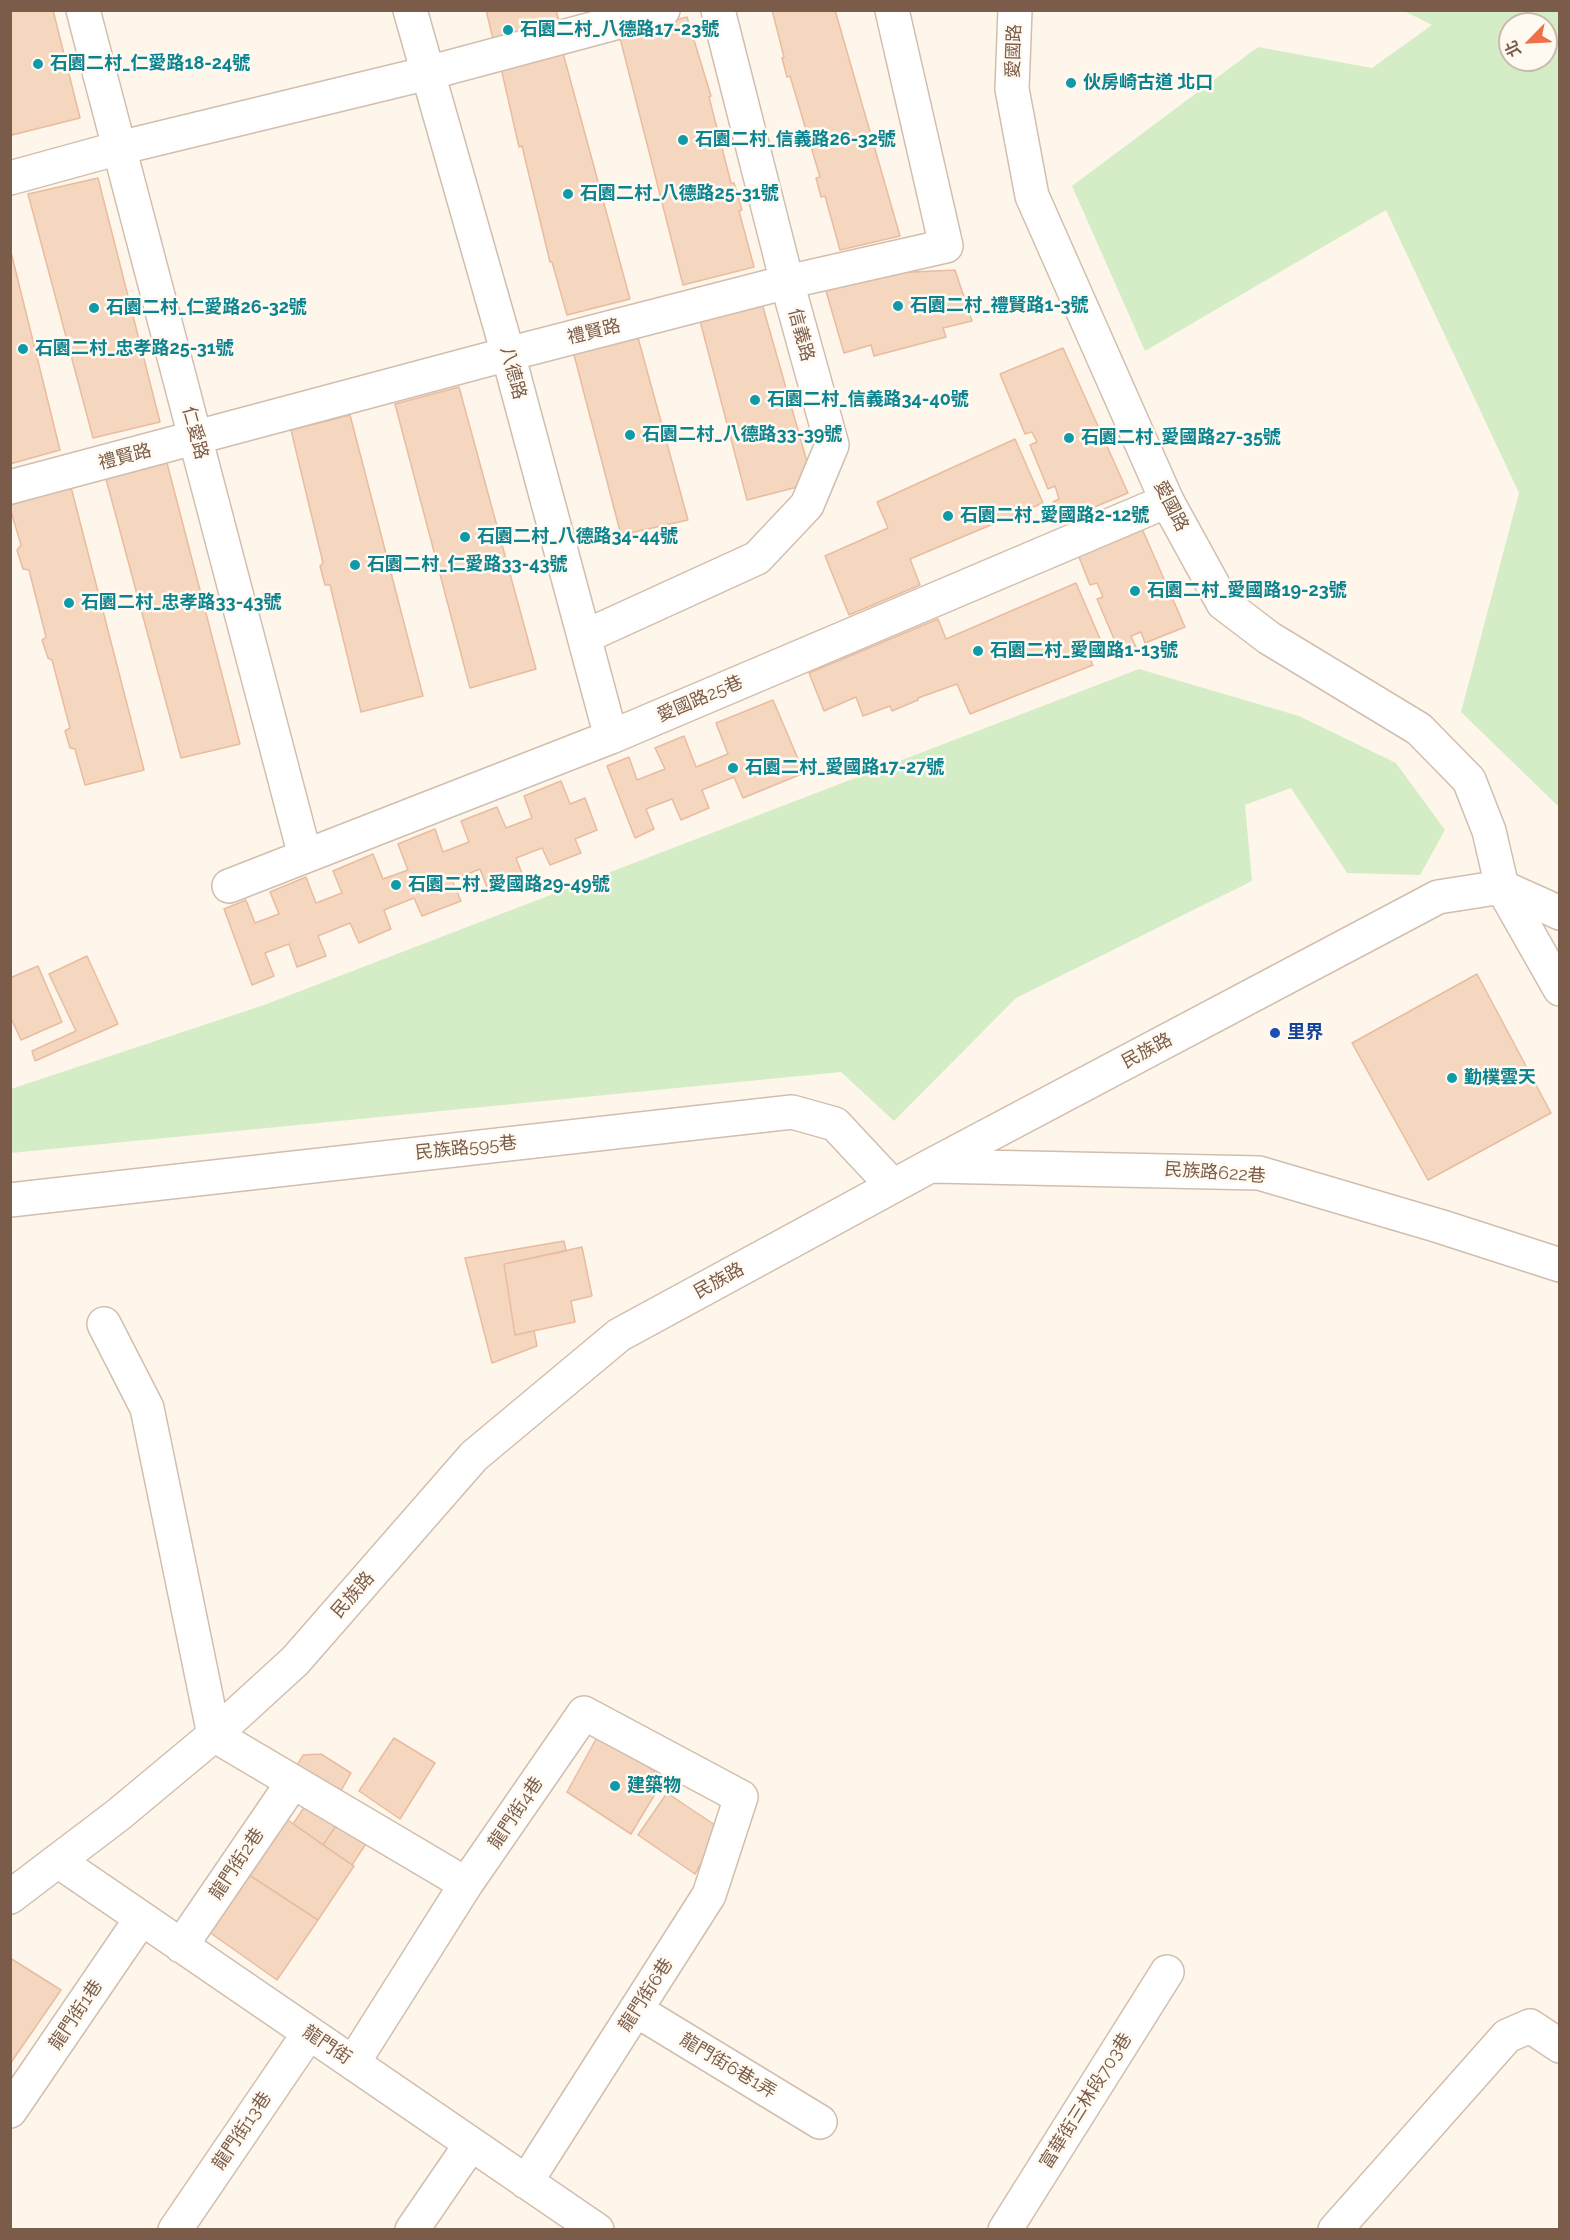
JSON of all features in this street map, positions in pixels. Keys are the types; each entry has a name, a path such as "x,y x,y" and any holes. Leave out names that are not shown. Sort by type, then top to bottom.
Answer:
{"street":[{"name":"仁愛路","path":"83,10 305,856"},
{"name":"八德路","path":"410,10 508,354 611,737"},
{"path":"10,178 119,148 428,73 663,10"},
{"name":"信義路","path":"584,637 757,558 807,505 832,445 787,282 718,10"},
{"name":"禮賢路","path":"10,487 787,282 946,246 892,10"},
{"name":"愛國路","path":"1015,10 1012,89 1032,196 1167,501 1223,603 1269,638 1419,729 1469,780 1490,831 1502,887 1560,989"},
{"name":"愛國路25巷","path":"230,886 611,737 1167,501"},
{"path":"1502,887 1560,913"},
{"name":"民族路","path":"10,1897 118,1815 214,1735 295,1661 474,1456 619,1335 930,1166 1438,897 1502,887"},
{"name":"民族路595巷","path":"10,1200 792,1112 835,1124 893,1186"},
{"name":"民族路622巷","path":"930,1166 1259,1173 1439,1226 1560,1265"},
{"path":"104,1324 147,1408 214,1735 466,1884"},
{"name":"龍門街4巷","path":"353,2063 466,1884 584,1713 741,1797"},
{"name":"龍門街2巷","path":"181,1946 292,1782"},
{"name":"龍門街6巷","path":"526,2182 709,1895 741,1797"},
{"name":"龍門街","path":"58,1861 597,2229"},
{"name":"龍門街1巷","path":"10,2111 141,1918"},
{"name":"富華街三林段703巷","path":"1005,2229 1167,1972"},
{"name":"龍門街6巷1弄","path":"636,2010 820,2122"},
{"path":"1335,2229 1507,2036 1530,2026 1560,2046"},
{"name":"龍門街13巷","path":"175,2229 309,2032"},
{"path":"412,2229 471,2144"}],"green space":[{"path":"1404,11 1559,11 1559,807 1461,712 1519,493 1386,210 1145,351 1072,186 1258,47 1372,68 1432,25"},
{"path":"1139,669 1299,716 1396,763 1445,830 1420,875 1347,873 1291,788 1245,805 1252,881 1016,998 894,1121 841,1072 11,1153 11,1089 264,1005"}],"building":[{"name":"石園二村_仁愛路18-24號","path":"10,10 53,10 80,118 12,135 10,128"},
{"name":"石園二村_八德路17-23號","path":"486,10 556,10 559,21 493,39"},
{"path":"772,10 835,10 900,236 840,250 825,196 821,197 816,178 820,177 790,76 787,77"},
{"name":"石園二村_信義路26-32號","path":"687,17 711,96 709,97 731,183 734,183 742,210 739,211 754,267 683,285 619,34"},
{"name":"石園二村_八德路25-31號","path":"563,53 630,299 567,315 552,262 550,262 522,146 519,147 501,68"},
{"name":"石園二村_仁愛路26-32號","path":"98,178 160,422 93,438 28,194"},
{"name":"石園二村_忠孝路25-31號","path":"10,248 60,450 10,464"},
{"name":"石園二村_禮賢路1-3號","path":"955,270 972,321 943,328 946,337 874,356 871,345 844,353 826,291 892,273"},
{"name":"石園二村_信義路34-40號","path":"761,300 813,483 747,500 699,317"},
{"name":"石園二村_八德路33-39號","path":"637,334 688,520 621,535 573,351"},
{"name":"石園二村_愛國路27-35號","path":"1063,348 1128,493 1061,521 1053,502 1059,499 1055,486 1048,489 1030,445 1037,442 1032,432 1025,434 1000,374"},
{"name":"石園二村_八德路34-44號","path":"459,387 536,669 470,688 395,404"},
{"name":"石園二村_仁愛路33-43號","path":"350,415 423,696 361,712 330,585 325,585 320,566 323,563 291,430"},
{"name":"石園二村_愛國路2-12號","path":"1015,439 1043,503 910,559 920,585 849,615 825,556 888,528 877,502"},
{"path":"167,463 240,744 181,758 106,479"},
{"name":"石園二村_忠孝路33-43號","path":"71,487 144,770 85,785 75,749 70,748 65,731 70,728 52,660 48,658 42,640 46,637 29,570 23,569 17,550 21,545 10,508 10,505"},
{"name":"石園二村_愛國路19-23號","path":"1140,524 1185,627 1145,643 1141,632 1131,636 1136,647 1120,653 1097,599 1103,597 1097,583 1090,585 1077,552"},
{"name":"石園二村_愛國路1-13號","path":"1076,583 1104,648 1088,655 1093,665 970,714 957,684 918,698 892,711 890,706 863,716 856,697 824,711 809,673 938,619 946,639"},
{"name":"石園二村_愛國路17-27號","path":"773,700 804,773 743,798 734,777 702,790 709,808 681,820 672,799 646,809 654,829 635,838 607,766 629,757 637,780 665,769 655,748 684,736 696,767 728,754 716,723"},
{"name":"石園二村_愛國路29-49號","path":"561,781 570,804 585,798 597,830 575,839 581,853 550,865 542,848 516,858 523,876 488,890 480,869 452,880 461,901 422,916 414,898 384,910 391,929 359,943 350,923 318,936 326,956 297,967 289,944 265,953 274,976 252,985 224,909 246,900 255,923 279,914 270,892 306,877 316,903 342,893 333,871 373,854 383,879 408,870 398,844 435,829 443,852 469,842 461,821 497,807 506,828 532,818 524,796"},
{"path":"87,956 118,1024 35,1061 32,1051 76,1031 49,974"},
{"path":"38,966 62,1022 21,1040 10,1016 10,978"},
{"name":"勤樸雲天","path":"1477,974 1551,1113 1428,1180 1352,1043"},
{"path":"564,1241 566,1251 504,1264 515,1335 534,1331 537,1346 492,1363 465,1258"},
{"path":"582,1247 592,1296 571,1301 575,1322 515,1335 504,1264"},
{"name":"建築物","path":"601,1730 664,1779 631,1834 567,1792"},
{"path":"394,1738 435,1763 400,1819 359,1791"},
{"path":"321,1754 351,1773 337,1798 294,1771 303,1755"},
{"name":"建築物","path":"667,1793 721,1829 695,1874 638,1835"},
{"path":"309,1800 340,1820 323,1845 293,1824"},
{"path":"282,1816 354,1866 318,1920 246,1873"},
{"path":"340,1820 369,1839 352,1865 323,1845"},
{"path":"246,1873 318,1920 277,1980 202,1927"},
{"path":"10,1958 61,1990 10,2064"}],"place":[{"name":"石園二村_八德路17-23號","path":"508,30"},
{"name":"石園二村_仁愛路18-24號","path":"38,64"},
{"name":"伙房崎古道 北口","path":"1071,83"},
{"name":"石園二村_信義路26-32號","path":"683,140"},
{"name":"石園二村_八德路25-31號","path":"568,194"},
{"name":"石園二村_禮賢路1-3號","path":"898,306"},
{"name":"石園二村_仁愛路26-32號","path":"94,308"},
{"name":"石園二村_忠孝路25-31號","path":"23,349"},
{"name":"石園二村_信義路34-40號","path":"755,400"},
{"name":"石園二村_八德路33-39號","path":"630,435"},
{"name":"石園二村_愛國路27-35號","path":"1069,438"},
{"name":"石園二村_愛國路2-12號","path":"948,516"},
{"name":"石園二村_八德路34-44號","path":"465,537"},
{"name":"石園二村_仁愛路33-43號","path":"355,565"},
{"name":"石園二村_愛國路19-23號","path":"1135,591"},
{"name":"石園二村_忠孝路33-43號","path":"69,603"},
{"name":"石園二村_愛國路1-13號","path":"978,651"},
{"name":"石園二村_愛國路17-27號","path":"733,768"},
{"name":"石園二村_愛國路29-49號","path":"396,885"},
{"name":"里界","path":"1275,1033"},
{"name":"勤樸雲天","path":"1452,1078"},
{"name":"建築物","path":"615,1786"}]}
